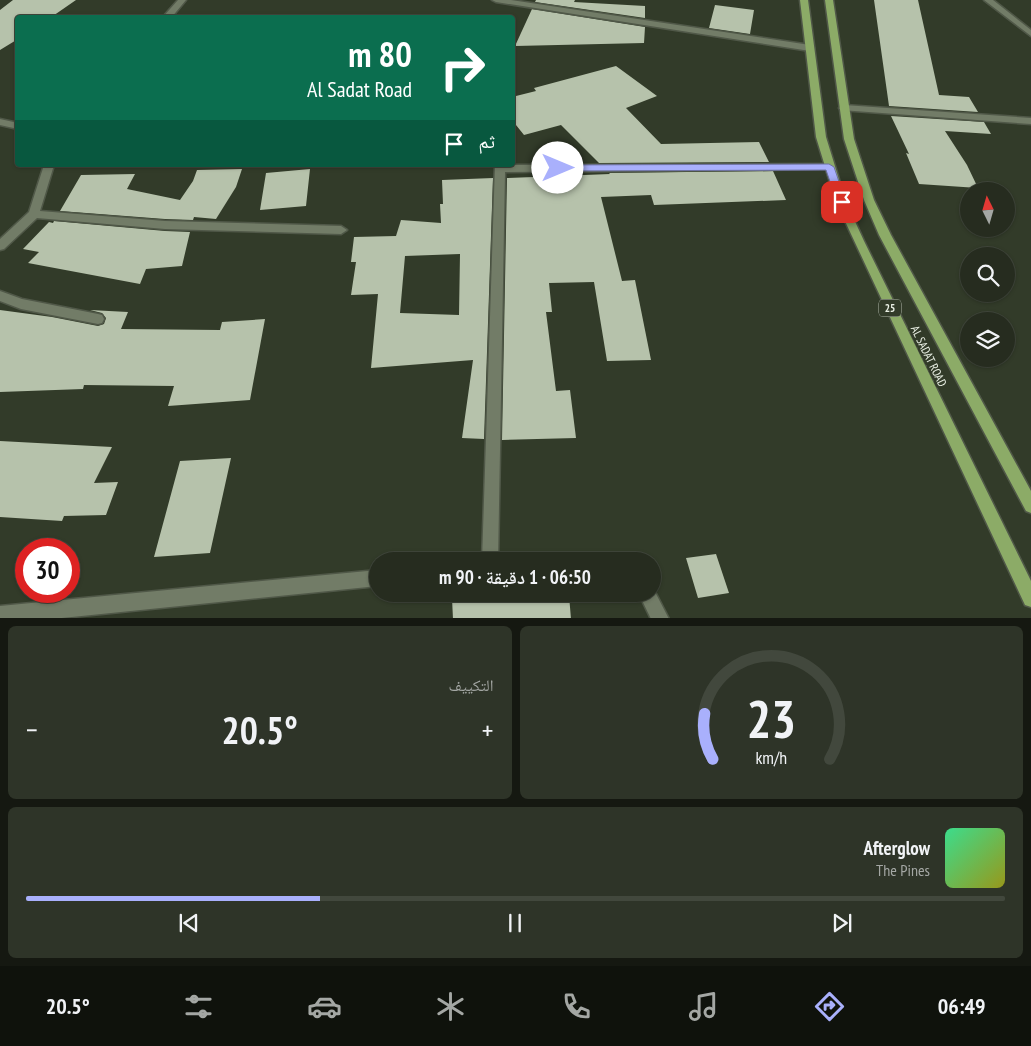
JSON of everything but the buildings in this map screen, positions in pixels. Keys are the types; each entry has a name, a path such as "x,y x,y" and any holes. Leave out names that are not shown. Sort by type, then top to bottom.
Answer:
{"main road":[{"name":"AL SADAT ROAD","path":"804,0 821,137 829,167 858,241 1031,599"},
{"name":"AL SADAT ROAD","path":"829,0 849,139 858,168 885,235 1031,506"}],"street":[{"path":"169,15 182,0"},
{"path":"496,0 810,48"},
{"path":"988,0 1031,34"},
{"path":"844,108 1031,121"},
{"path":"0,122 15,125"},
{"path":"0,246 34,214 48,167"},
{"path":"490,552 500,167 829,167"},
{"path":"34,214 166,225 341,230"},
{"path":"0,296 21,304 98,319"},
{"path":"0,615 369,579"},
{"path":"652,602 661,618"}],"route":[{"path":"558,168 829,167 842,202"}]}
